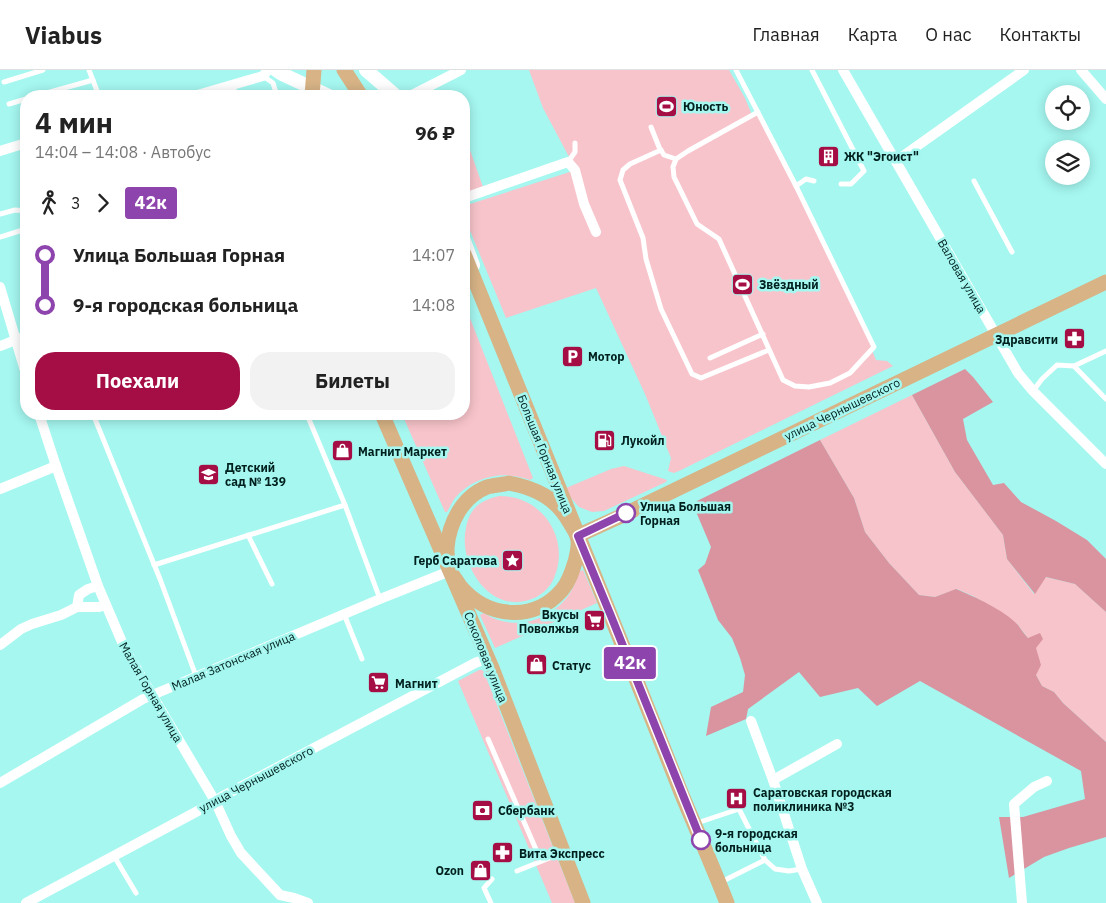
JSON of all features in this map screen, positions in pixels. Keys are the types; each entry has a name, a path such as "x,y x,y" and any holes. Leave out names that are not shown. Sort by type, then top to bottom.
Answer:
{"main road":[{"path":"312,90 314,70"},
{"path":"344,70 357,90"},
{"name":"Большая Горная улица","path":"470,268 582,534 611,616 727,903"},
{"name":"улица Чернышевского","path":"582,534 1106,282"},
{"name":"Соколовая улица","path":"385,420 488,658 582,903"},
{"path":"509,483 526,486 557,505 582,534 569,580 555,597 539,608 529,612 508,613 492,610 469,596 450,571 447,553 450,528 461,507 472,496 486,487 509,483"}],"street":[{"path":"276,70 309,90"},
{"path":"366,70 389,90"},
{"path":"422,90 461,70"},
{"name":"Валовая улица","path":"843,70 1018,374 1106,464"},
{"path":"896,162 1024,70"},
{"path":"1081,70 1106,99"},
{"path":"217,90 265,73"},
{"path":"0,151 20,146"},
{"path":"470,196 568,162 575,170 584,204 596,232"},
{"path":"470,256 559,481 582,534"},
{"path":"0,287 20,354"},
{"path":"0,346 20,339"},
{"name":"Малая Горная улица","path":"41,420 98,586 125,649 215,801 241,854 281,899 294,898 308,903"},
{"path":"0,489 56,466"},
{"name":"Малая Затонская улица","path":"0,783 143,699 380,598 450,571"},
{"path":"77,607 79,595 88,589 98,586"},
{"path":"0,645 21,629 61,616 77,607 106,606"},
{"name":"улица Чернышевского","path":"26,903 466,667 488,658"},
{"path":"751,721 773,780 802,869 817,903"},
{"path":"773,780 837,744"},
{"path":"1022,903 1014,804 1034,787 1047,781"}],"lane":[{"path":"4,82 43,70"},
{"path":"90,70 97,90"},
{"path":"736,70 758,112 796,186 870,335 874,347 850,373 830,383 808,387 795,386 783,380 719,238 697,224 674,177 673,167 676,159 758,112"},
{"path":"812,70 864,171 851,184 841,184"},
{"path":"265,73 273,83 275,90"},
{"path":"57,90 93,80"},
{"path":"232,86 234,90"},
{"path":"9,104 20,101"},
{"path":"651,127 664,155 676,159"},
{"path":"568,162 575,152 575,142"},
{"path":"661,150 630,164 623,170 620,180 643,238 646,259 661,308 692,374 701,378 769,350"},
{"path":"796,186 806,179 814,181"},
{"path":"974,182 1012,252"},
{"path":"0,214 20,210"},
{"path":"0,237 20,231"},
{"path":"710,358 762,334"},
{"path":"1033,391 1042,379 1058,365 1074,366 1106,351"},
{"path":"1074,366 1106,399"},
{"path":"95,420 197,677"},
{"path":"309,420 345,505 380,598"},
{"path":"154,565 345,505"},
{"path":"248,535 272,584"},
{"path":"344,614 362,660"},
{"path":"488,739 541,861"},
{"path":"694,824 739,809 765,860 775,868 802,869"},
{"path":"517,871 563,853"},
{"path":"114,856 136,893"},
{"path":"719,882 765,860"},
{"path":"491,903 484,888 492,879"}],"shaded area":[{"path":"529,70 729,70 745,98 752,115 758,112 869,335 876,360 887,361 893,366 681,470 674,473 668,471 671,458 645,394 596,288 506,318 470,231 470,204 579,169 568,155 543,108"},
{"path":"470,150 483,187 470,191"},
{"path":"470,318 533,478 530,480 520,477 500,476 480,480 463,490 455,498 447,512 445,512 405,420 470,420"},
{"path":"965,369 993,402 963,419 967,440 993,485 1004,483 1021,502 1087,540 1106,559 1106,612 1075,584 1046,577 1035,594 1007,559 1003,535 955,472 912,395"},
{"path":"912,395 955,472 1003,535 1007,559 1034,594 1045,577 1075,584 1106,612 1106,742 1063,703 1054,692 1042,686 1036,675 1028,638 1017,624 994,608 957,589 935,597 919,595 889,563 865,532 854,498 820,440"},
{"path":"820,440 854,498 865,532 889,563 919,595 935,597 956,589 1005,614 1018,625 1028,638 1040,633 1043,639 1036,648 1041,665 1036,675 1042,686 1054,692 1063,703 1106,742 1106,837 1044,857 1009,878 999,817 1023,817 1085,799 1081,771 920,681 877,706 858,688 820,697 799,672 748,709 746,719 706,736 711,707 743,692 745,675 732,638 718,620 698,570 705,564 711,547 697,514 697,501"},
{"path":"624,466 667,480 604,511 592,512 579,507 571,498 566,488 611,469"},
{"path":"499,496 514,498 528,503 540,511 549,522 555,535 559,549 554,578 544,592 529,600 514,602 501,599 489,592 472,570 467,556 465,542 466,525 470,515 480,503"},
{"path":"583,570 597,603 495,648 480,615 484,613 498,620 512,623 527,622 542,617 554,610 565,600 573,587 578,572"},
{"path":"479,670 484,672 575,903 552,903 458,681"}],"bus line":[{"name":"42к","path":"626,513 578,536 701,840"}],"place":[{"name":"Юность","path":"667,106"},
{"name":"ЖК \"Эгоист\"","path":"828,156"},
{"name":"Звёздный","path":"743,284"},
{"name":"Здравсити","path":"1074,339"},
{"name":"Мотор","path":"572,356"},
{"name":"Лукойл","path":"605,440"},
{"name":"Магнит Маркет","path":"342,451"},
{"name":"Детский сад № 139","path":"209,474"},
{"name":"Улица Большая Горная","path":"626,513"},
{"name":"Герб Саратова","path":"513,560"},
{"name":"Вкусы Поволжья","path":"595,621"},
{"name":"Статус","path":"536,665"},
{"name":"Магнит","path":"379,683"},
{"name":"Саратовская городская поликлиника №3","path":"737,799"},
{"name":"Сбербанк","path":"482,810"},
{"name":"9-я городская больница","path":"701,840"},
{"name":"Вита Экспресс","path":"503,853"},
{"name":"Ozon","path":"480,870"}]}
